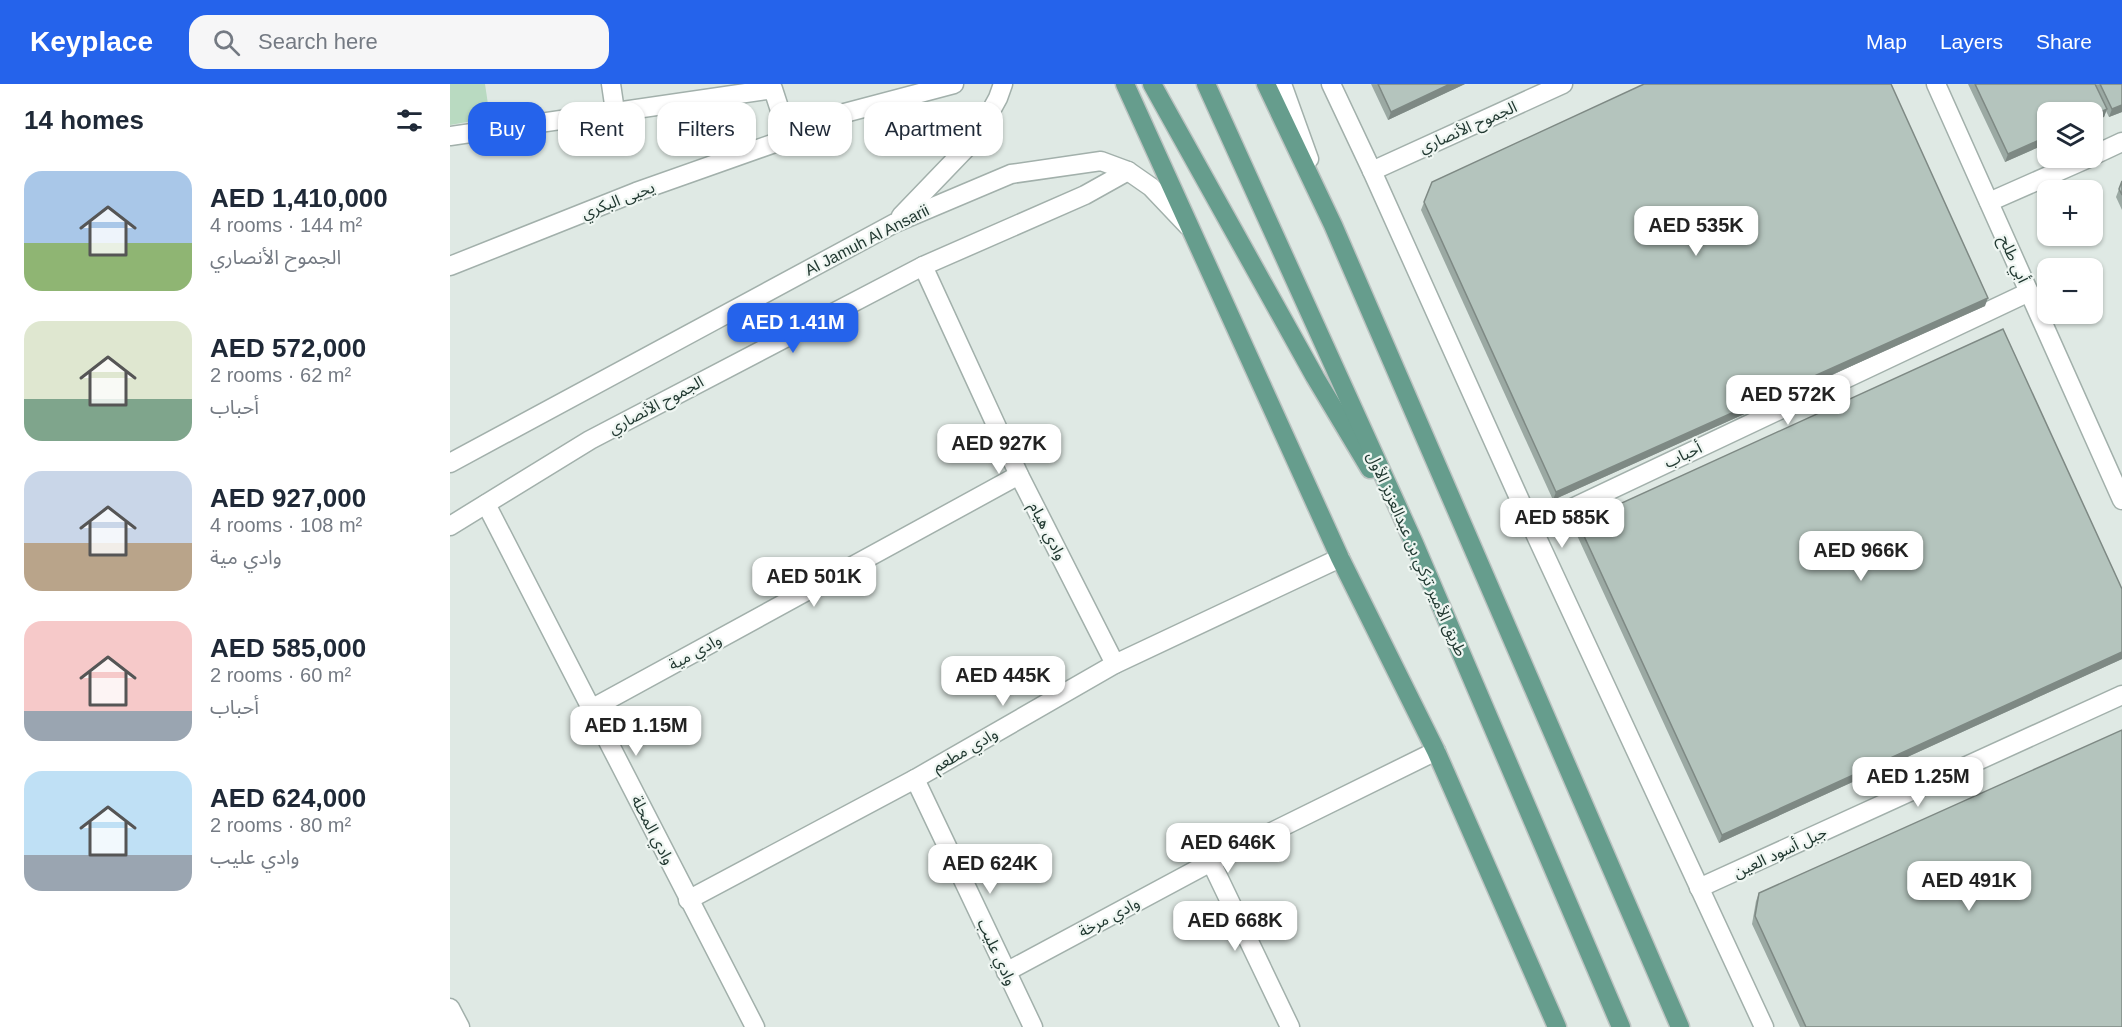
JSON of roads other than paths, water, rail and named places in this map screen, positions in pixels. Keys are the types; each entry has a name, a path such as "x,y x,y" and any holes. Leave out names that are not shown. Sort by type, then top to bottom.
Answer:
{"main road":[{"path":"1125,84 1340,558 1436,751 1557,1027"},
{"path":"1152,84 1315,377 1413,543"},
{"name":"طريق الأمير تركي بن عبدالعزيز الأول","path":"1206,84 1413,543 1620,1027"},
{"path":"1266,84 1333,225 1680,1027"}],"street":[{"path":"612,84 614,102"},
{"name":"يحيى البكري","path":"852,111 954,84"},
{"path":"895,223 976,138 1003,84"},
{"path":"1282,84 1333,225"},
{"path":"1331,84 1532,527 1764,1027"},
{"name":"الجموح الأنصاري","path":"1372,171 1563,84"},
{"name":"أبي طلح","path":"1936,84 2122,500"},
{"path":"645,107 773,89 777,102"},
{"path":"450,136 558,120"},
{"path":"2103,151 2122,142"},
{"name":"يحيى البكري","path":"450,266 636,192 768,145"},
{"name":"Al Jamuh Al Ansarii","path":"450,463 895,223 1011,174 1101,161 1128,171 1151,187 1191,229"},
{"path":"1989,202 2066,168"},
{"name":"الجموح الأنصاري","path":"450,526 590,440 922,266 1084,195 1128,171"},
{"name":"وادي هيام","path":"922,266 1019,475 1115,664"},
{"name":"أحباب","path":"1532,527 2029,292"},
{"name":"وادي مية","path":"591,709 1019,475"},
{"name":"وادي المحلة","path":"486,504 755,1027"},
{"name":"وادي مطعم","path":"688,900 915,779 1115,664 1340,558"},
{"name":"جبل أسود العين","path":"1700,888 2122,695"},
{"name":"وادي مرخة","path":"1006,972 1211,862 1436,751"},
{"name":"وادي عليب","path":"915,779 1033,1027"},
{"path":"1211,862 1290,1027"},
{"path":"450,1008 460,1027"}]}
